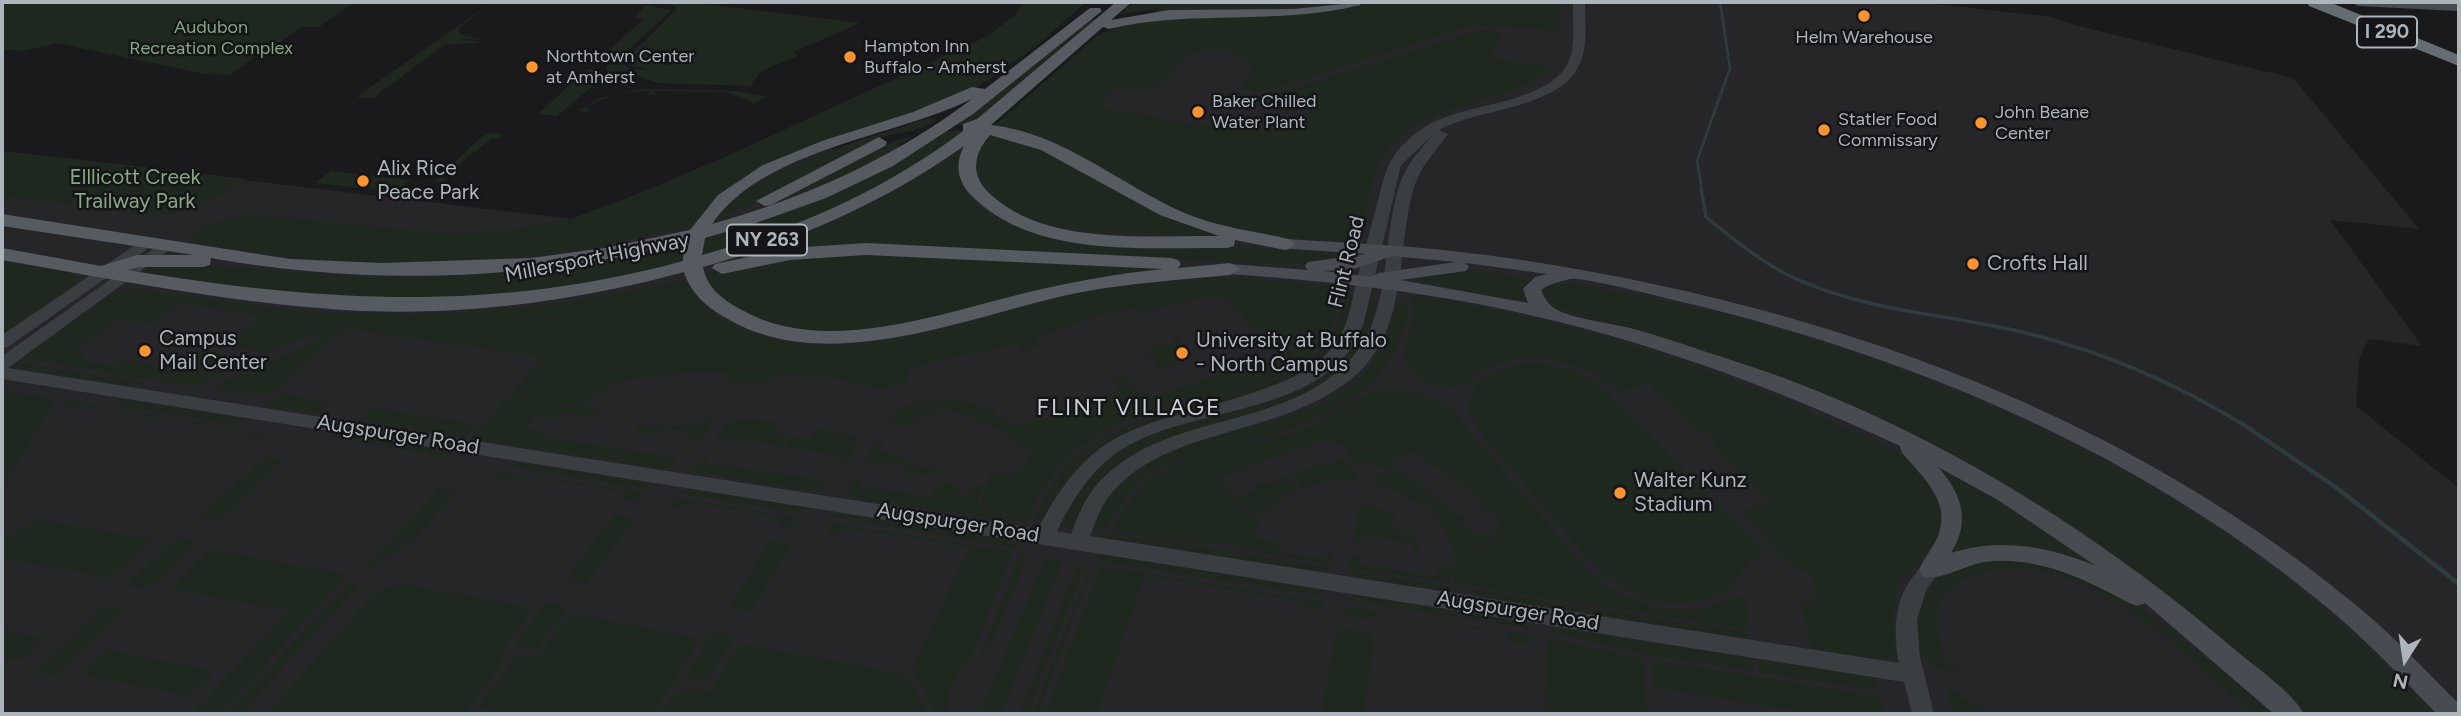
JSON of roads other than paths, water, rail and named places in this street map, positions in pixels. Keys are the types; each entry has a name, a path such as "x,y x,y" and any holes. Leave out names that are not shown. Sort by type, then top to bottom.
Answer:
{"highway":[{"name":"I 290","path":"2315,2 2459,61"},
{"name":"I 290","path":"2343,2 2459,49"}],"main road":[{"path":"1041,51 1092,2"},
{"name":"Millersport Highway","path":"2,220 146,251 306,266 472,270 538,264 665,242 713,229 843,183 920,143 1108,2"},
{"name":"Millersport Highway","path":"2,254 125,276 348,304 488,302 567,291 671,270 802,228 877,194 923,166 1013,99 1125,2"},
{"path":"1265,2 1302,5 1334,2"},
{"path":"1080,41 1124,17 1156,9 1314,9 1355,2"},
{"path":"2358,2 2459,7"},
{"path":"1021,66 951,103 779,165 742,185 721,201 700,227 692,246 692,267 697,284 715,302 746,322 783,333 818,337 862,335 1075,287 1230,269"},
{"path":"1013,99 973,144 966,167 970,182 981,198 1000,214 1051,231 1075,234 1285,244"},
{"path":"594,255 733,215 780,194 864,148 894,137 954,128 1017,134 1187,221 1216,231 1285,244 1372,255"},
{"path":"2,247 49,254 146,251 306,266"},
{"path":"488,302 555,299 666,281 790,254 823,250 894,250 1230,269 1365,281 1505,264"},
{"path":"104,271 128,262 146,251"},
{"path":"1282,272 1395,251 1505,264 1584,277 1709,304 1807,331 1920,368 2049,421 2148,474 2200,507 2327,595 2396,657 2453,714"},
{"path":"1550,313 1538,304 1532,289 1547,279 1584,277"},
{"path":"1390,280 1550,313 1697,355 1794,392 1902,440 1966,472 2097,554 2190,625 2291,714"},
{"path":"1902,440 1937,480 1951,507 1951,531 1933,559 1930,570"},
{"path":"1930,570 1958,559 1989,553 2044,557 2098,575 2190,625"}],"street":[{"name":"Flint Road","path":"1044,537 1067,489 1095,458 1113,445 1167,421 1280,391 1322,368 1344,345 1353,330 1394,165 1404,150 1446,121 1541,92 1566,76 1577,57 1579,2"},
{"name":"Flint Road","path":"1077,542 1102,491 1135,461 1163,446 1299,406 1341,379 1364,356 1383,318 1412,167 1422,151 1438,135 1473,113"},
{"path":"2,365 125,276 146,251"},
{"path":"2,343 104,271"},
{"name":"Augspurger Road","path":"2,373 1914,674"},
{"path":"1923,714 1906,635 1906,609 1915,586 1930,570"}],"waterway":[{"path":"1702,190 1697,161 1730,68 1720,2"},
{"path":"1701,188 1706,217 1756,256 1788,275 1816,287 1876,305 2000,327 2086,350 2167,383 2244,425"},
{"path":"2244,425 2337,488 2459,584"}],"place":[{"name":"Helm Warehouse","path":"1864,16"},
{"name":"Hampton Inn Buffalo - Amherst","path":"850,57"},
{"name":"Northtown Center at Amherst","path":"532,67"},
{"name":"Baker Chilled Water Plant","path":"1198,112"},
{"name":"John Beane Center","path":"1981,123"},
{"name":"Statler Food Commissary","path":"1824,130"},
{"name":"Alix Rice Peace Park","path":"363,181"},
{"name":"Crofts Hall","path":"1973,264"},
{"name":"Campus Mail Center","path":"145,351"},
{"name":"University at Buffalo - North Campus","path":"1182,353"},
{"name":"Walter Kunz Stadium","path":"1620,493"}],"district":[{"name":"FLINT VILLAGE","path":"1129,408"}],"park label":[{"name":"Audubon Recreation Complex","path":"211,38"},
{"name":"Elllicott Creek Trailway Park","path":"135,190"}]}
